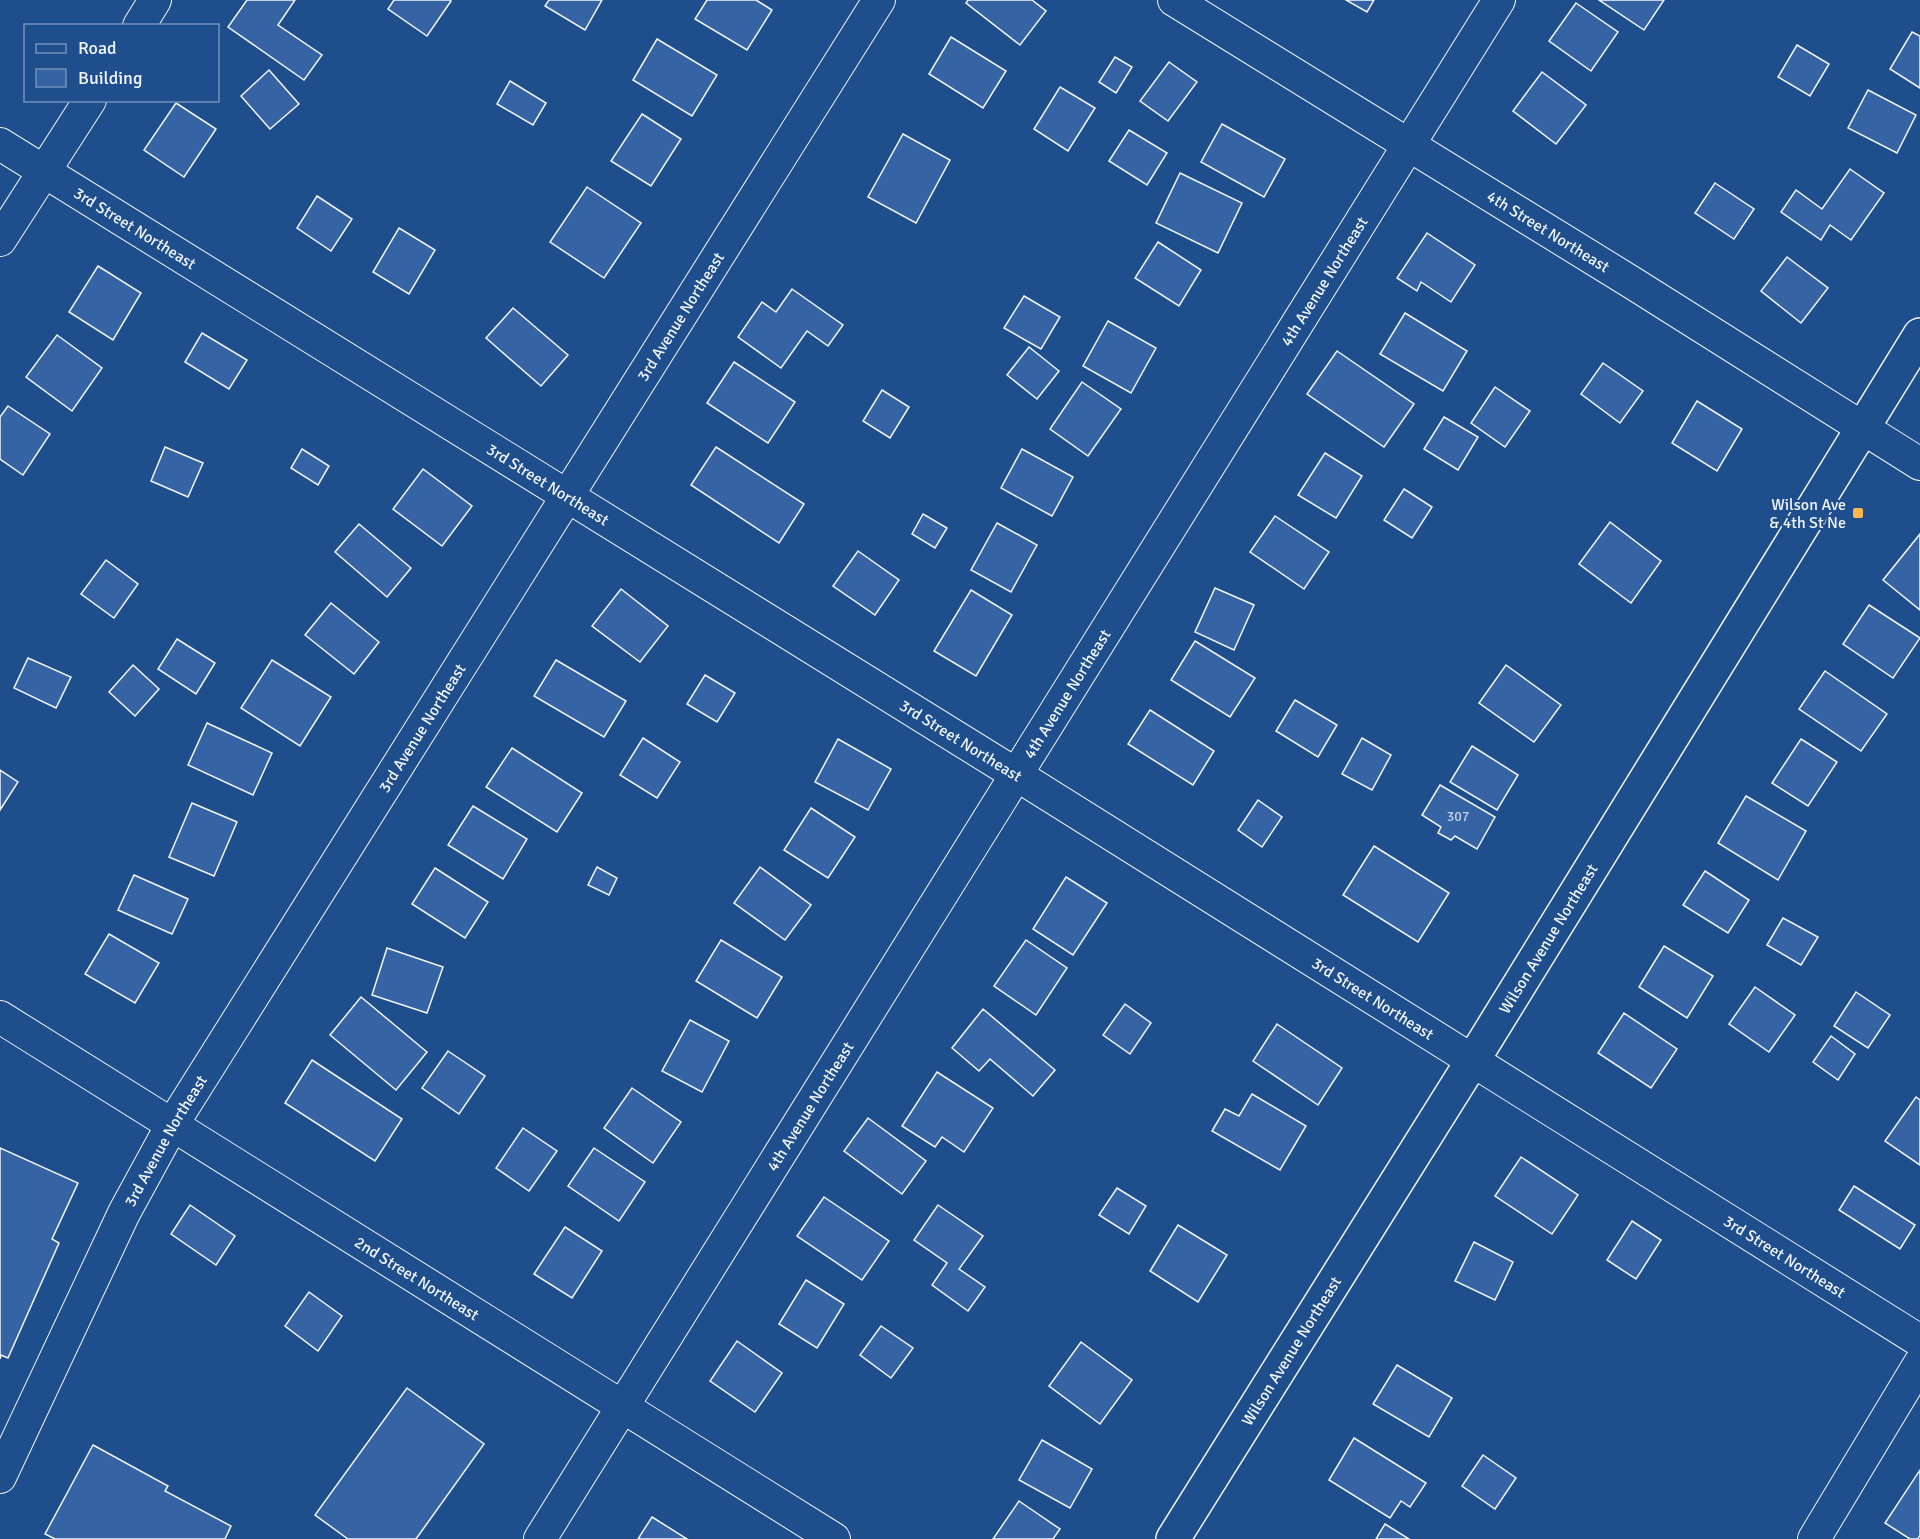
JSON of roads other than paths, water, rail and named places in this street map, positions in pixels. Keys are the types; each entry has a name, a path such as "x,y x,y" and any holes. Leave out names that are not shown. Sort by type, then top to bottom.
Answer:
{"street":[{"path":"140,24 155,0"},
{"name":"3rd Avenue Northeast","path":"0,1477 124,1213 172,1125 879,0"},
{"name":"4th Street Northeast","path":"1174,0 1920,464"},
{"name":"4th Avenue Northeast","path":"540,1539 1499,0"},
{"path":"0,240 89,102"},
{"name":"3rd Street Northeast","path":"0,144 1017,775 1920,1341"},
{"name":"Wilson Avenue Northeast","path":"1173,1539 1473,1060 1920,335"},
{"name":"2nd Street Northeast","path":"0,1017 834,1539"},
{"path":"1814,1539 1920,1363"}],"place":[{"name":"Wilson Ave & 4th St Ne","path":"1858,513"}]}
